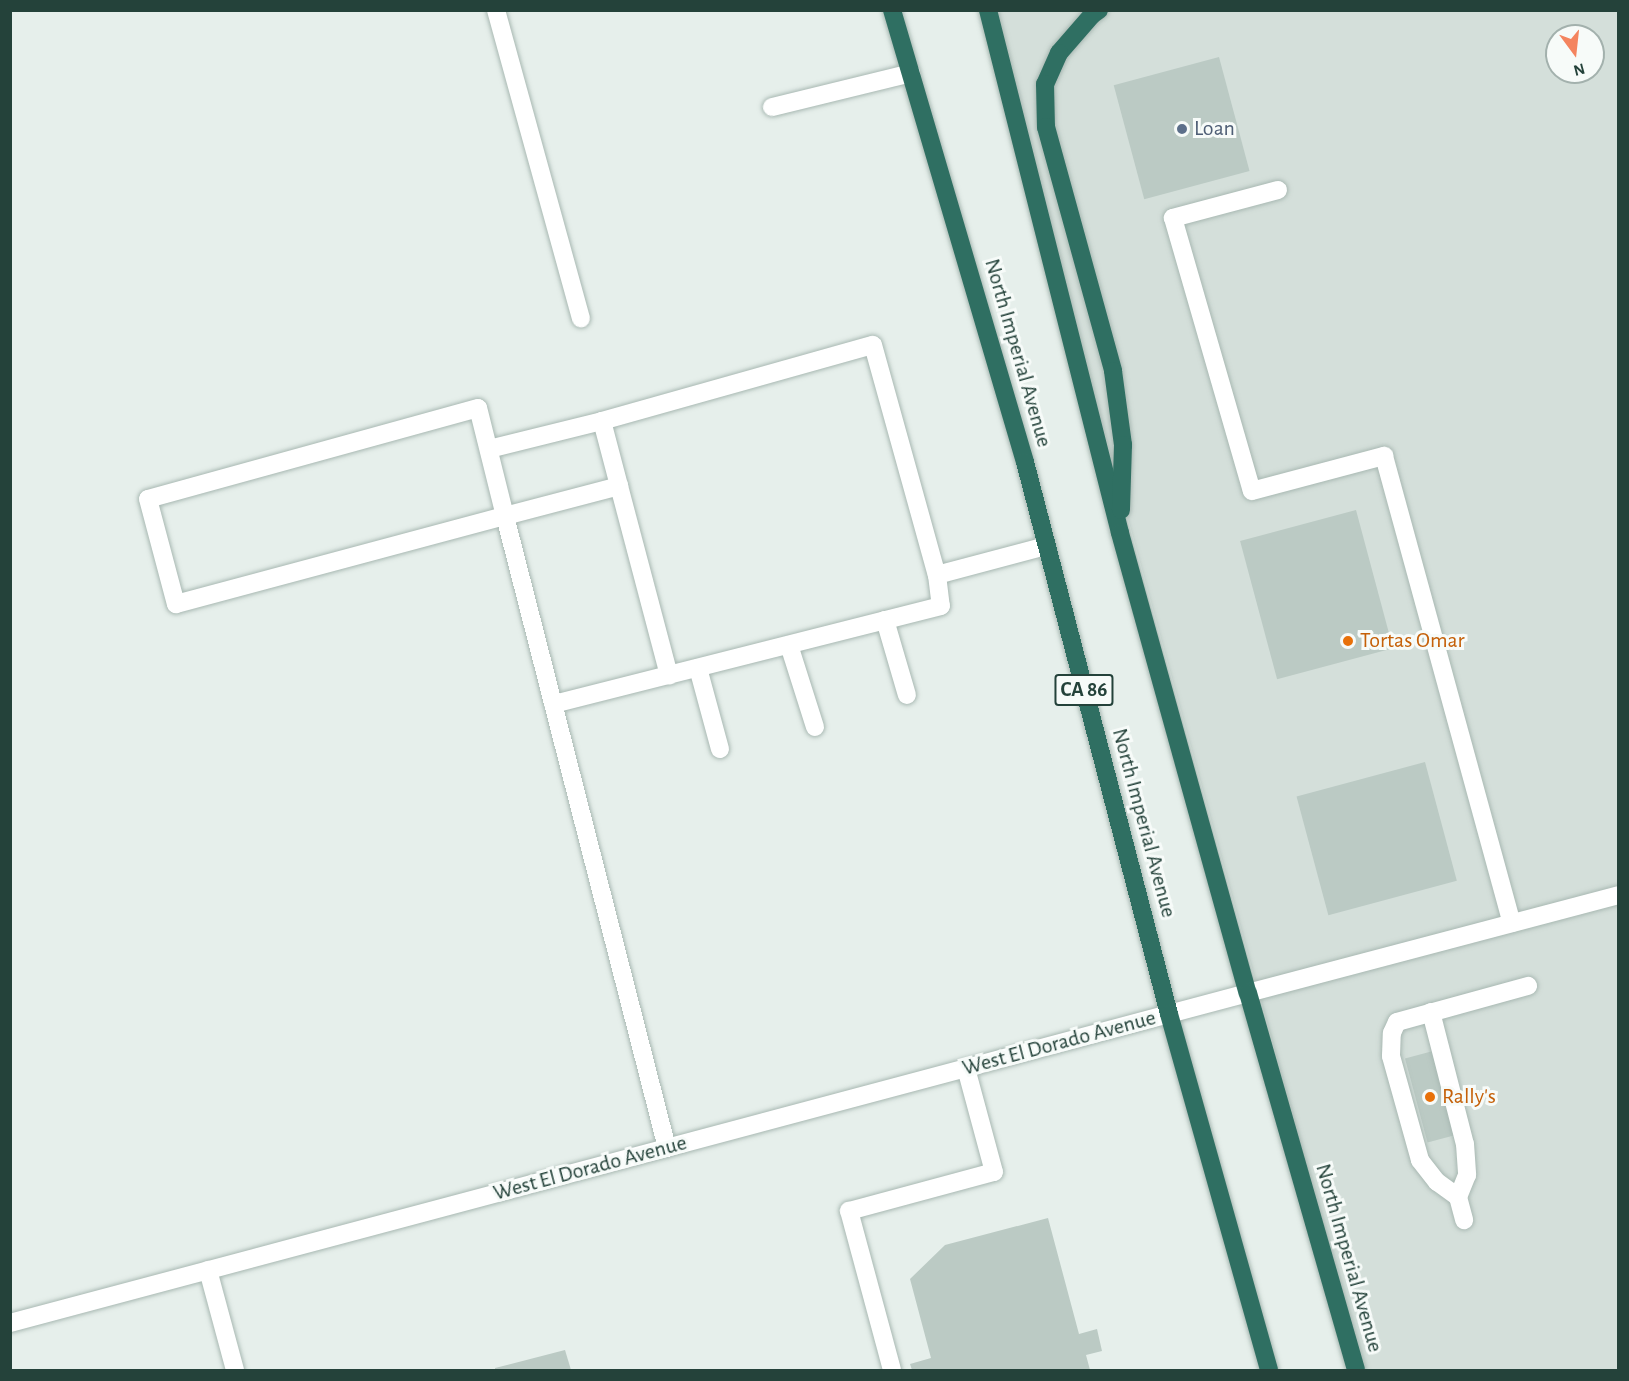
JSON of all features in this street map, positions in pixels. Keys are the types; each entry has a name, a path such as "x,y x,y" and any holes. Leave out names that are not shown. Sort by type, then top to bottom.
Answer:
{"highway":[{"name":"North Imperial Avenue","path":"892,10 1025,462 1169,1014 1269,1371"},
{"name":"North Imperial Avenue","path":"988,10 1120,532 1356,1371"},
{"path":"1100,10 1092,15 1059,53 1045,84 1046,127 1113,370 1123,445 1120,532"}],"street":[{"path":"496,10 581,319"},
{"path":"772,107 911,73"},
{"path":"1278,190 1173,218 1252,491 1384,456 1512,923"},
{"path":"489,449 602,421 873,345 937,575 941,606 553,704"},
{"path":"619,486 505,516 176,604 148,499 478,408 489,449 505,516 553,704 667,1148"},
{"path":"602,421 669,675"},
{"path":"937,575 1046,546"},
{"path":"885,620 908,694"},
{"path":"789,645 815,727"},
{"path":"698,668 720,749"},
{"name":"West El Dorado Avenue","path":"10,1323 1618,896"},
{"path":"1458,1197 1437,1182 1420,1160 1391,1056 1392,1033 1398,1022 1528,987"},
{"path":"1431,1012 1465,1144 1467,1175 1458,1197 1464,1220"},
{"path":"892,1371 849,1211 994,1172 966,1068"},
{"path":"208,1270 235,1371"}],"shaded area":[{"path":"988,11 1618,11 1618,1370 1363,1370"}],"building":[{"name":"Loan","path":"1219,57 1250,171 1144,199 1114,85"},
{"path":"1356,510 1393,648 1277,679 1240,541"},
{"path":"1425,762 1457,881 1328,915 1297,796"},
{"name":"Rally's","path":"1433,1051 1456,1135 1428,1143 1405,1059"},
{"path":"1048,1218 1079,1334 1097,1329 1102,1351 1086,1355 1090,1370 912,1370 910,1364 931,1358 910,1279 945,1245"},
{"path":"565,1350 571,1370 495,1370 495,1368"}],"place":[{"name":"Loan","path":"1182,129"},
{"name":"Tortas Omar","path":"1348,641"},
{"name":"Rally's","path":"1430,1097"}]}
